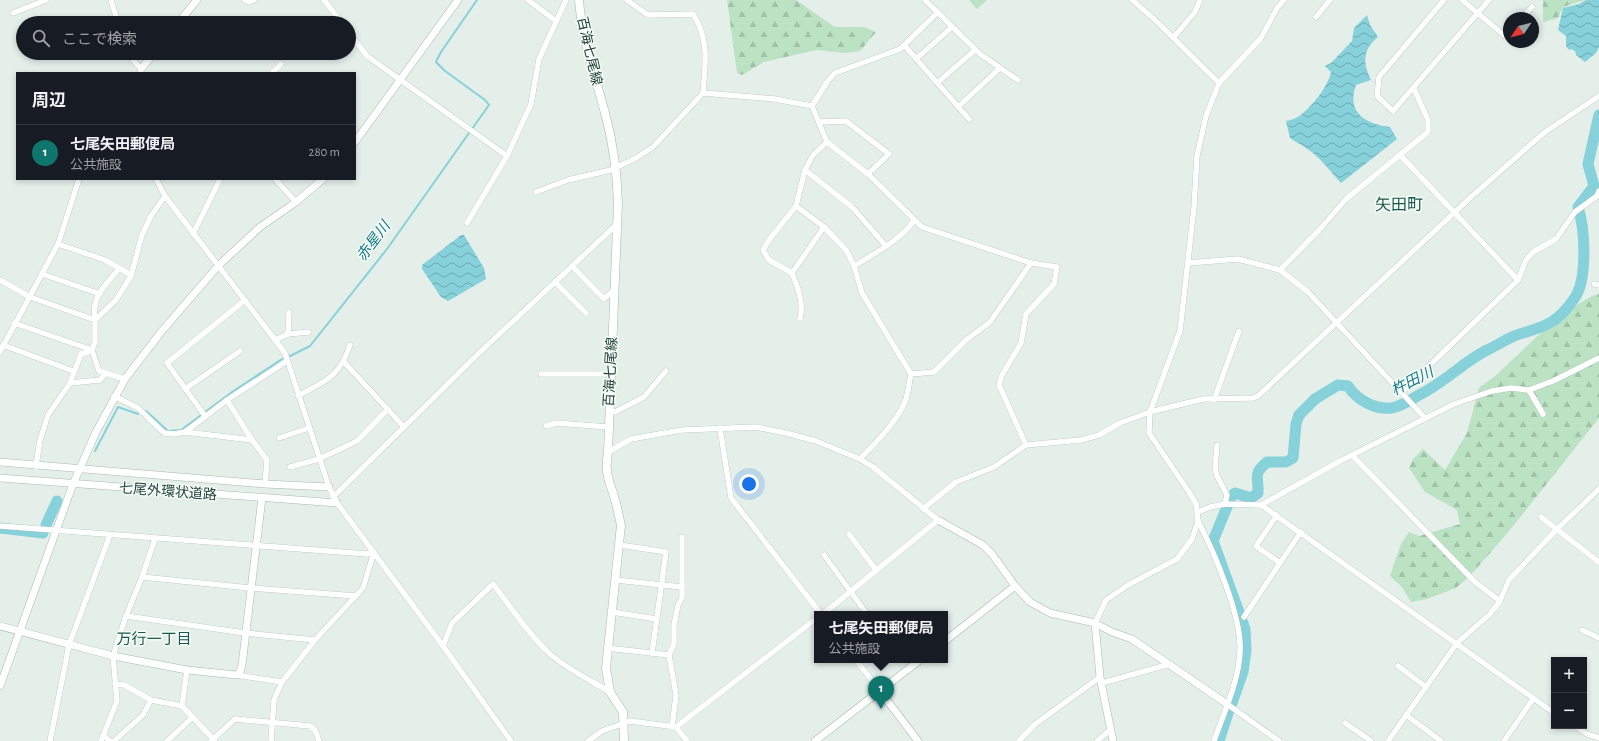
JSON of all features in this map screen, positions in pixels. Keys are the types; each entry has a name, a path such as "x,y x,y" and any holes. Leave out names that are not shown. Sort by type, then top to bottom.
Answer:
{"main road":[{"name":"百海七尾線","path":"580,0 581,23 606,114 617,166 614,290 606,471 621,525 606,668 610,692 623,712 624,741"}],"street":[{"path":"13,14 46,0"},
{"path":"111,0 116,16"},
{"path":"184,16 197,0"},
{"path":"245,0 249,2 254,0"},
{"path":"324,0 337,16"},
{"path":"356,141 458,0"},
{"path":"528,0 556,21"},
{"path":"467,224 507,156 531,104 539,59 566,0"},
{"path":"536,192 568,180 612,170 617,166 636,158 653,147 703,93 705,43 700,26 693,14 648,15 627,0"},
{"path":"925,0 975,50 1018,80"},
{"path":"1132,0 1218,83"},
{"path":"1172,38 1194,12 1200,0"},
{"path":"1113,741 1101,680 1095,623 1106,600 1141,577 1182,554 1192,539 1198,521 1198,512 1190,492 1150,433 1150,412 1180,331 1188,263 1197,156 1206,116 1218,83 1262,38 1277,8 1284,0"},
{"path":"1316,16 1330,0"},
{"path":"1444,0 1379,77 1377,96 1393,111 1489,0"},
{"path":"1462,0 1503,34"},
{"path":"1527,12 1532,7"},
{"path":"812,106 827,82 835,73 900,49 937,13"},
{"path":"916,59 952,27"},
{"path":"356,41 367,56 507,156"},
{"path":"904,45 969,119"},
{"path":"937,83 975,50"},
{"path":"132,60 141,71 149,60"},
{"path":"273,72 281,64"},
{"path":"958,107 1000,68"},
{"path":"1280,270 1321,228 1346,199 1401,156 1428,132 1428,120 1414,88"},
{"path":"703,93 775,99 812,106"},
{"path":"923,509 956,482 994,467 1026,445 1081,440 1100,435 1120,423 1150,412 1203,399 1214,400 1253,398 1258,396 1455,213 1545,132 1599,96"},
{"path":"812,106 827,142 868,174 914,221 922,227 1031,263 1057,267 1054,284 1026,314 1021,343 1002,375 999,385 1026,445"},
{"path":"819,122 846,121 889,154 868,174"},
{"path":"800,319 802,312 799,290 792,274 769,260 763,250 769,240 796,206 804,170 813,155 827,142"},
{"path":"1401,156 1518,280"},
{"path":"804,170 852,206 886,246"},
{"path":"0,352 14,323 30,297 58,244 79,180"},
{"path":"157,180 165,196 193,234 285,354 328,487 335,500 443,646 510,741"},
{"path":"193,234 220,180"},
{"path":"276,180 296,202"},
{"path":"0,686 73,484 114,396 161,332 218,266 260,227 296,202 322,180"},
{"path":"1402,392 1518,280 1526,260 1533,252 1556,239 1579,210 1597,196 1599,191"},
{"path":"95,320 116,300 131,275 142,235 151,216 165,196"},
{"path":"796,206 824,227 846,250 854,266 862,293 911,374 906,400 900,412 860,459"},
{"path":"854,266 886,246 906,231 914,221"},
{"path":"335,500 404,427 478,354 616,225"},
{"path":"792,274 824,227"},
{"path":"58,244 105,260 131,275"},
{"path":"1188,263 1238,259 1280,270 1308,292 1426,418"},
{"path":"911,374 934,372 966,340 990,322 1031,263"},
{"path":"572,266 604,299 614,290"},
{"path":"120,269 94,304 95,342 92,350 99,371 125,379"},
{"path":"42,274 100,294"},
{"path":"0,280 30,297 95,320"},
{"path":"555,282 586,313"},
{"path":"206,416 167,364 245,300"},
{"path":"288,334 289,312"},
{"path":"14,323 92,350"},
{"path":"1214,400 1239,331"},
{"path":"275,340 288,334 309,332"},
{"path":"3,345 73,372"},
{"path":"298,396 333,376 344,362 350,345"},
{"path":"36,466 40,440 48,414 70,383 81,354 92,350"},
{"path":"185,389 240,351"},
{"path":"1198,512 1210,507 1228,504 1261,505 1352,455 1454,404 1492,391 1511,388 1529,390 1553,381 1599,358"},
{"path":"185,432 226,400 287,361"},
{"path":"344,362 404,427"},
{"path":"608,410 614,412 644,397 666,371"},
{"path":"70,383 100,380 105,374"},
{"path":"541,374 610,374"},
{"path":"1529,390 1543,414"},
{"path":"114,396 138,408 164,434 185,432 252,440"},
{"path":"226,400 267,460 265,484"},
{"path":"290,467 319,459 357,441 388,409"},
{"path":"546,426 556,423 608,427"},
{"path":"608,452 631,439 640,437 682,430 756,427 816,441 860,459 873,467 938,520 983,545 992,554 1015,586 1030,602 1050,613 1095,623 1112,632 1132,639 1279,741"},
{"path":"279,438 309,428"},
{"path":"720,428 731,498 820,611"},
{"path":"1217,445 1215,468 1227,495 1228,504"},
{"path":"1352,455 1475,582 1500,601"},
{"name":"七尾外環状道路","path":"0,462 79,470 265,484 328,487"},
{"name":"七尾外環状道路","path":"0,478 262,498 335,500"},
{"path":"1388,741 1457,643 1490,614 1500,601 1509,580 1556,529 1599,489"},
{"path":"236,675 240,672 242,665 250,588 257,546 262,498"},
{"path":"1261,505 1457,643 1533,699 1551,710"},
{"path":"1276,515 1256,546 1280,563"},
{"path":"1541,517 1599,562"},
{"path":"826,611 938,520"},
{"path":"1198,521 1208,540 1238,627 1240,650 1237,674 1214,741"},
{"path":"0,526 367,554 374,552"},
{"path":"1244,617 1301,532"},
{"path":"849,534 876,570"},
{"path":"50,741 69,645 110,535"},
{"path":"674,727 676,695 669,655 674,644 674,625 678,605 682,598 682,537"},
{"path":"101,741 117,701 113,656 126,616 142,577 155,539"},
{"path":"620,545 666,552 652,653"},
{"path":"271,741 274,700 282,682 315,640 362,588 374,552"},
{"path":"824,555 865,611"},
{"path":"142,577 250,588 356,596"},
{"path":"616,580 682,587"},
{"path":"443,646 452,622 493,584 540,644 551,655 610,692"},
{"path":"948,639 1015,586"},
{"path":"612,612 657,619"},
{"path":"126,616 315,640"},
{"path":"674,727 814,620"},
{"path":"0,626 113,656 187,670 282,682"},
{"path":"1582,630 1599,638"},
{"path":"607,648 669,655"},
{"path":"858,663 918,741"},
{"path":"815,741 916,663"},
{"path":"1019,741 1034,725 1101,680 1170,664"},
{"path":"1398,666 1426,687"},
{"path":"182,706 187,670"},
{"path":"115,684 124,685 151,700 182,706 213,740 234,719 310,726 315,730 320,741"},
{"path":"1504,741 1533,699"},
{"path":"114,741 143,715 151,700"},
{"path":"1406,715 1441,741"},
{"path":"167,741 193,717"},
{"path":"588,741 602,732 630,721 674,727 687,741"},
{"path":"1345,723 1372,741"},
{"path":"1096,741 1111,729"},
{"path":"1580,729 1587,734 1599,738"},
{"path":"103,734 110,741"}],"green space":[{"path":"727,0 796,0 835,27 864,27 876,32 860,51 845,53 816,50 764,62 742,75 737,73"},
{"path":"969,0 987,0 977,9"},
{"path":"1543,0 1585,0 1563,7 1558,18 1543,22"},
{"path":"1599,294 1599,418 1510,530 1470,576 1456,588 1427,599 1411,602 1402,587 1390,576 1401,544 1409,532 1419,536 1460,524 1457,510 1425,492 1409,468 1413,459 1423,449 1445,470 1467,433 1479,388 1495,376 1560,315 1592,296"}],"water":[{"path":"1586,0 1599,0 1599,47 1596,53 1585,62 1576,55 1575,51 1571,49 1569,50 1566,46 1566,36 1558,30 1563,8 1579,4"},
{"path":"1367,15 1370,25 1378,37 1369,47 1365,62 1371,80 1356,85 1354,103 1360,115 1373,123 1390,127 1397,139 1341,183 1316,156 1290,138 1286,121 1298,117 1318,97 1323,90 1331,72 1325,66 1331,63 1352,41 1354,28"},
{"path":"461,235 464,235 484,268 486,279 448,301 441,297 422,269 422,265"}],"waterway":[{"name":"赤星川","path":"472,129 489,105 485,100 445,71 436,62 441,52 477,0"},
{"name":"杵田川","path":"1232,703 1243,672 1246,650 1245,629 1213,541 1231,497 1235,493 1251,498 1258,493 1257,476 1262,466 1267,462 1286,462 1293,458 1296,424 1299,415 1315,399 1338,385 1348,386 1356,396 1373,406 1392,408 1406,403 1428,390 1487,350 1514,336 1548,324 1562,314 1574,299 1582,280 1584,241 1578,207 1594,186 1588,164 1599,115"},
{"name":"赤星川","path":"290,356 310,346 387,249 469,133"},
{"name":"赤星川","path":"146,411 168,431 181,430 232,392 282,359"},
{"name":"赤星川","path":"95,451 118,407 138,414"},
{"name":"赤星川","path":"46,525 57,501"},
{"name":"赤星川","path":"0,528 43,533"},
{"name":"杵田川","path":"1219,741 1229,710"}],"place":[{"name":"七尾矢田郵便局","path":"881,709"}],"district":[{"name":"矢田町","path":"1399,204"},
{"name":"万行一丁目","path":"154,639"}]}
